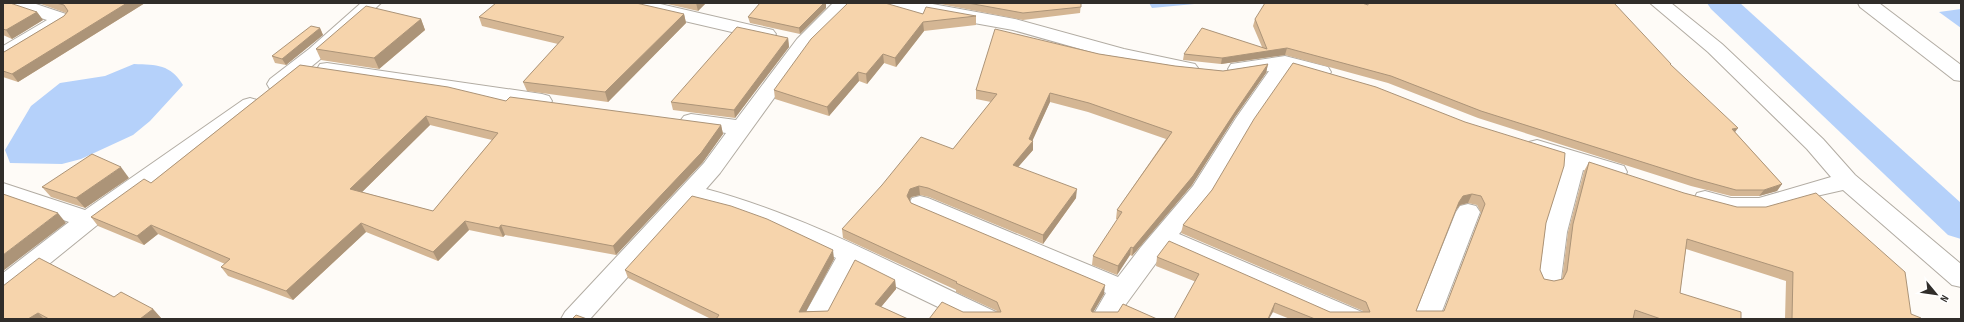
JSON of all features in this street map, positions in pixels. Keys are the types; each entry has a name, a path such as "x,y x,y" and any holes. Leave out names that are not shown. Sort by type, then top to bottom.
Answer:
{"street":[{"path":"3,55 62,19 15,3"},
{"path":"3,287 88,220 240,114 372,3"},
{"path":"630,3 792,40"},
{"path":"574,319 712,168 742,128 792,40 847,3"},
{"path":"896,3 1015,25 1123,56 1174,67 1213,71 1284,62 1336,76"},
{"path":"1659,3 1715,48 1815,144 1847,181 1961,278"},
{"path":"1868,3 1961,75"},
{"path":"1104,319 1122,289 1201,192 1243,123 1284,62"},
{"path":"300,65 563,104"},
{"path":"672,119 742,128"},
{"path":"1521,142 1634,178"},
{"path":"1550,279 1555,232 1572,175 1573,159"},
{"path":"1687,194 1731,206 1759,206 1809,190 1847,181"},
{"path":"3,191 88,220"},
{"path":"689,193 738,206 777,220 987,319"},
{"path":"920,204 1122,289"},
{"path":"1426,319 1468,212"},
{"path":"1163,237 1353,319"},
{"path":"815,319 850,254"}],"water":[{"path":"1149,3 1205,3 1152,8"},
{"path":"1961,9 1961,28 1939,12"},
{"path":"134,64 150,65 168,69 183,85 150,121 133,135 81,159 62,164 10,163 5,150 31,106 60,83 105,76"}],"building":[{"path":"3,3 10,3 37,12 6,30 3,29"},
{"path":"56,3 127,3 12,74 3,71 3,52 64,16 68,11 64,5"},
{"path":"496,3 636,3 684,14 605,92 523,82 564,37 479,17"},
{"path":"760,3 824,3 799,28 748,17"},
{"path":"848,3 885,3 923,14 926,7 976,16 923,22 895,58 883,54 866,74 858,72 827,107 774,90 811,39"},
{"path":"968,3 1081,3 1081,7 1023,13"},
{"path":"1265,3 1362,3 1368,5 1368,3 1614,3 1670,64 1738,128 1732,129 1782,184 1764,190 1736,190 1696,179 1481,111 1391,76 1287,48 1222,58 1184,54 1202,28 1267,49 1255,19"},
{"path":"366,6 421,19 374,58 316,49"},
{"path":"311,26 320,28 282,59 272,56"},
{"path":"737,27 788,38 734,110 671,102"},
{"path":"995,29 1099,54 1175,66 1223,71 1268,64 1193,176 1133,248 1131,247 1118,266 1093,256 1122,212 1117,210 1172,132 1089,103 1050,93 1029,139 1033,141 1013,165 1077,189 1043,235 928,188 919,186 910,189 907,196 911,203 1105,285 1091,310 1092,312 1118,312 1123,304 1157,319 929,319 942,302 963,312 1001,312 997,302 842,229 882,185 921,137 953,149 997,94 976,90"},
{"path":"1293,63 1376,87 1465,122 1565,153 1564,166 1546,223 1540,270 1544,279 1554,281 1563,279 1567,271 1573,224 1589,162 1684,193 1737,207 1766,207 1816,193 1905,272 1911,314 1921,319 1792,319 1793,272 1687,239 1680,293 1741,312 1741,319 1661,319 1635,310 1633,319 1315,319 1275,303 1268,319 1174,319 1199,274 1157,257 1169,241 1330,312 1370,312 1366,302 1183,225 1212,190 1254,119","holes":["1472,194 1481,196 1485,204 1444,311 1416,311 1459,202 1463,196"]},
{"path":"300,65 448,87 506,101 510,97 721,125 701,153 613,246 501,225 499,228 465,221 433,252 361,223 286,291 221,267 230,259 151,225 137,236 91,217 144,179 151,183","holes":["426,116 498,133 433,211 350,189"]},
{"path":"92,154 121,167 76,198 42,187"},
{"path":"3,194 58,213 3,255"},
{"path":"692,196 731,206 767,219 833,250 799,312 828,311 855,260 895,280 875,304 908,319 716,319 719,315 625,270"},
{"path":"39,258 114,297 121,292 153,309 140,319 49,319 38,313 28,319 3,319 3,286"},
{"path":"576,315 587,319 572,319"}],"waterway":[{"path":"1722,3 1961,225"}]}
